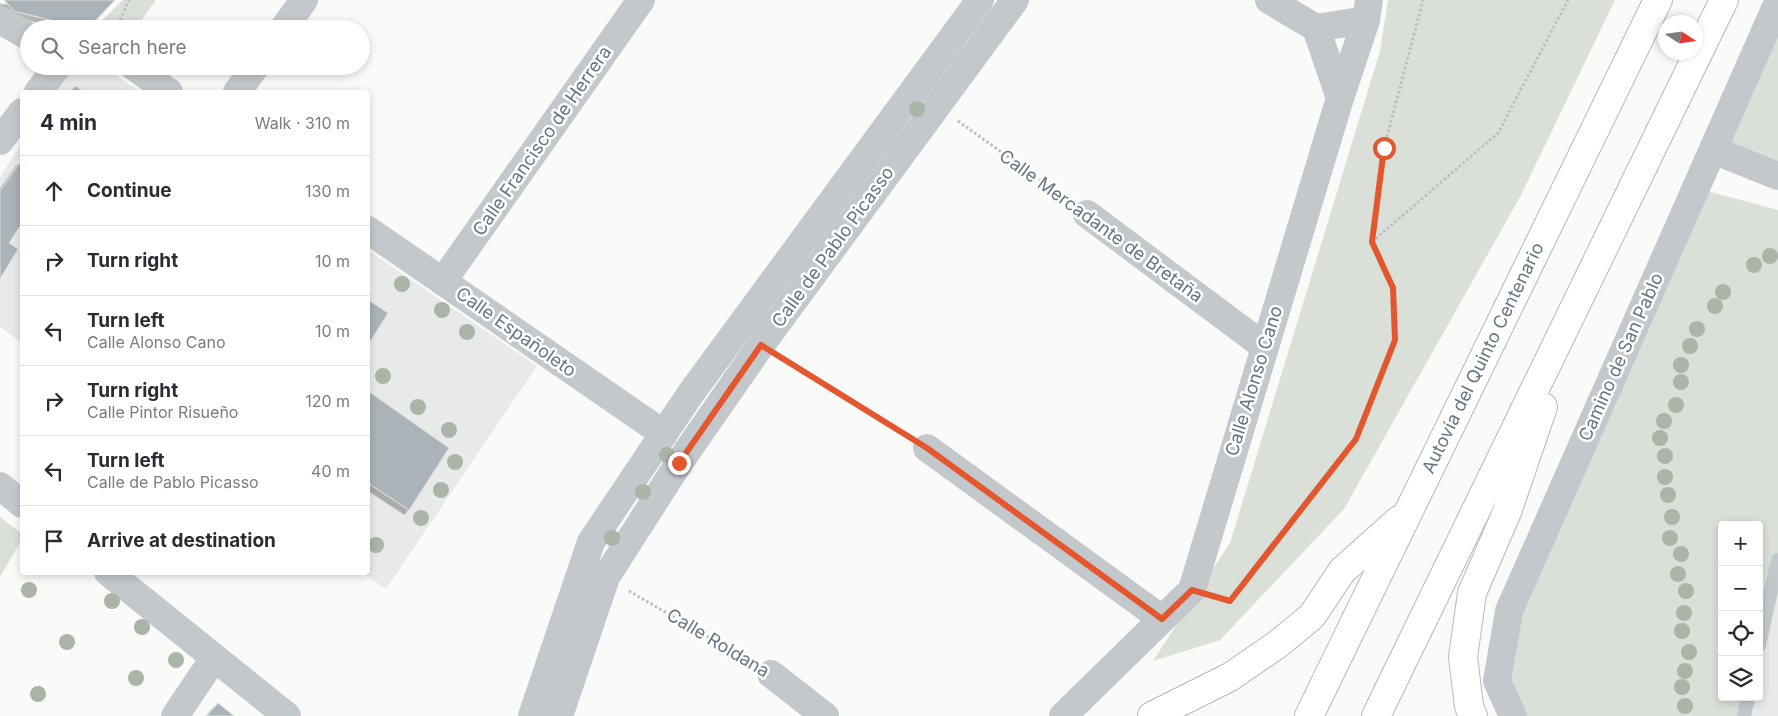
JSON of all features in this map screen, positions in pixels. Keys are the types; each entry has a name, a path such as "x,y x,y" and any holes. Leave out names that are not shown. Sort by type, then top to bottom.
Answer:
{"highway":[{"name":"Autovía del Quinto Centenario","path":"1309,716 1658,0"},
{"path":"1376,716 1724,0"},
{"path":"1473,716 1469,706 1463,657 1472,593 1507,512 1582,294"},
{"path":"1152,716 1230,677 1278,644 1312,616 1342,571 1409,510"}],"street":[{"path":"290,20 304,0"},
{"name":"Calle Francisco de Herrera","path":"443,281 641,0"},
{"name":"Calle de Pablo Picasso","path":"532,716 591,542 664,434 838,190 980,0"},
{"name":"Calle de Pablo Picasso","path":"559,716 606,577 708,418 1015,0"},
{"path":"1269,0 1316,28 1340,98"},
{"name":"Camino de San Pablo","path":"1512,716 1497,682 1509,611 1778,2"},
{"path":"1316,28 1368,10"},
{"name":"Calle Alonso Cano","path":"1063,716 1192,590 1368,10"},
{"path":"0,20 20,32"},
{"path":"40,90 51,75"},
{"path":"145,75 166,90"},
{"path":"238,90 249,75"},
{"path":"0,141 20,115"},
{"path":"1713,150 1778,176"},
{"name":"Calle Mercadante de Bretaña","path":"1088,214 1265,347"},
{"name":"Calle Españoleto","path":"370,231 664,434"},
{"path":"927,448 1162,619"},
{"path":"0,486 20,502"},
{"path":"112,575 287,716"},
{"path":"175,716 214,658"},
{"name":"Calle Roldana","path":"771,674 826,716"}],"lane":[{"path":"1763,627 1778,560"},
{"path":"1744,716 1747,701"}],"path":[{"path":"120,20 129,0"},
{"path":"1192,590 1230,601 1356,439 1395,340 1393,288 1372,242 1384,148 1423,0"},
{"path":"1372,242 1498,133 1568,0"},
{"name":"Calle Mercadante de Bretaña","path":"938,105 1088,214"},
{"path":"761,345 927,448"},
{"name":"Calle Roldana","path":"606,577 771,674"}],"shaded area":[{"path":"123,0 156,0 142,20 102,20"},
{"path":"1388,0 1615,0 1520,197 1344,509 1220,640 1153,661 1230,543 1380,51"},
{"path":"1778,2 1778,176 1713,150"},
{"path":"68,75 115,75 137,90 57,90"},
{"path":"20,146 20,342 0,327 0,177"},
{"path":"1696,188 1778,210 1778,553 1763,621 1763,521 1718,521 1718,701 1746,701 1743,716 1515,716 1497,681 1509,611"},
{"path":"370,251 537,366 386,589 366,575 370,575"},
{"path":"0,517 20,532 20,542 0,577"},
{"path":"1778,552 1778,716 1742,716 1745,701 1763,701 1763,620"}],"building":[{"path":"4,0 115,0 96,20 50,20 14,11"},
{"path":"75,86 81,90 72,90"},
{"path":"20,163 20,226 9,243 18,249 0,279 0,191"},
{"path":"370,301 388,313 370,342"},
{"path":"370,392 449,448 409,510 370,484"},
{"path":"218,703 234,716 207,716"}],"route":[{"path":"679,463 713,411 761,345 927,448 1162,619 1192,590 1230,601 1356,439 1395,340 1393,288 1372,242 1384,148"}]}
